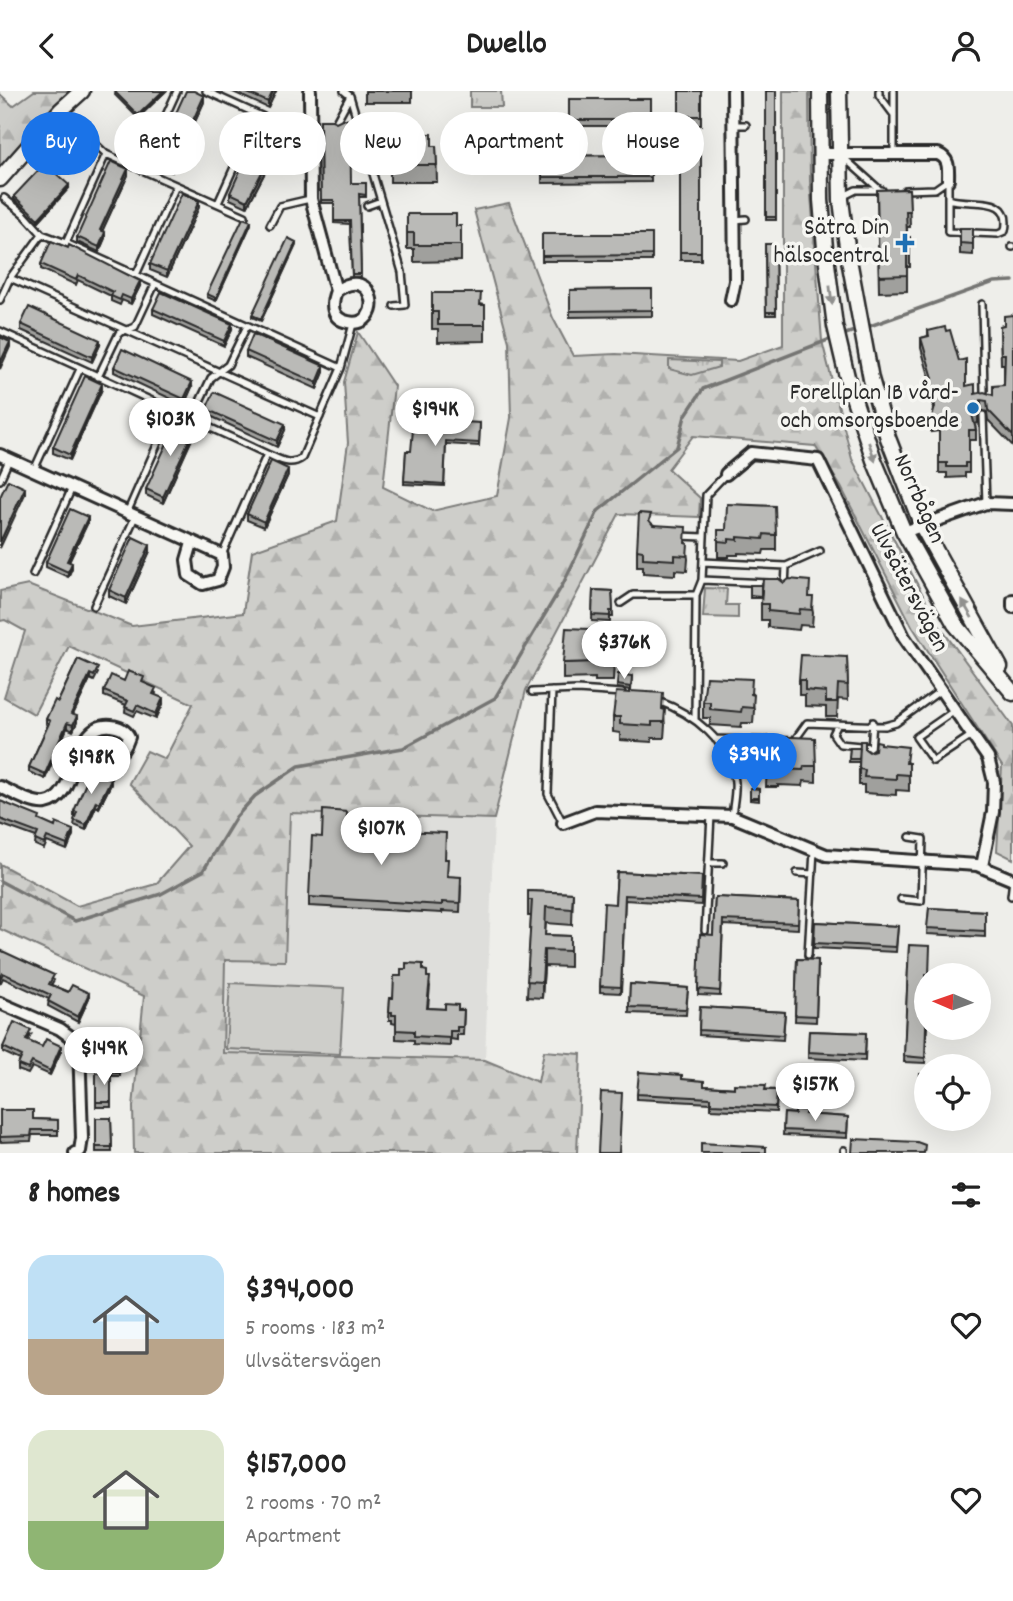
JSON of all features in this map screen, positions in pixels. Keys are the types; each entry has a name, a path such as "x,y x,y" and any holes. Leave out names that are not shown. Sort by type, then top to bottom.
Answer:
{"street":[{"path":"0,179 61,110 82,91"},
{"path":"310,91 314,112"},
{"path":"731,300 735,281 733,91"},
{"name":"Norrbågen","path":"820,91 821,200 835,327 843,363 874,460 905,532 955,624 1013,691"},
{"name":"Norrbågen","path":"839,91 841,200 871,379 888,438 922,526 1013,691"},
{"path":"821,154 938,154 948,162 948,180"},
{"path":"311,175 311,199 336,291"},
{"path":"356,283 371,292 371,310 364,320 354,324 342,321 334,313 332,302 336,291 345,284 356,283"},
{"name":"Ulvsätersvägen","path":"726,474 751,453 818,460 904,637 988,758 994,782 993,812 982,866"},
{"path":"5,457 72,488 103,507 131,515 167,536 193,539 222,555 223,567 218,580 203,584 189,575 187,567 193,539"},
{"path":"905,532 986,503 1013,504"},
{"path":"1013,600 1013,607"},
{"path":"0,787 37,802 55,800 66,784 73,767 87,739 96,728 106,726 127,732 129,737 125,751 116,758 73,767"},
{"path":"563,823 595,811 732,815 826,855 982,866 1013,880"},
{"path":"0,1003 60,1029 79,1043 82,1138 80,1151 75,1153"}],"lane":[{"path":"167,112 177,91"},
{"path":"206,91 249,112"},
{"path":"344,91 350,96 402,272 405,305 394,306"},
{"path":"879,91 878,95 894,115"},
{"path":"894,91 897,133 894,153"},
{"path":"337,120 350,96"},
{"path":"61,110 106,154 114,158"},
{"path":"733,125 746,125"},
{"path":"66,243 106,154"},
{"path":"839,154 880,190"},
{"path":"152,175 245,216"},
{"path":"218,203 231,175"},
{"path":"903,190 935,189 948,180"},
{"path":"948,180 948,199 948,232 998,234 1005,231 1007,215 1005,209 997,204 960,203 948,199"},
{"path":"136,275 176,186"},
{"path":"841,200 850,191 891,190"},
{"path":"4,198 24,214 42,234 341,368"},
{"path":"270,225 280,206 311,199"},
{"path":"367,206 382,201"},
{"path":"734,220 746,219"},
{"path":"0,300 10,278 42,234"},
{"path":"10,278 320,417"},
{"path":"735,281 747,281"},
{"path":"98,377 119,333 135,327 155,284"},
{"path":"982,304 984,391"},
{"path":"191,420 211,378 228,365 247,316"},
{"path":"0,331 267,454 288,463 296,463 302,458 341,368 354,324"},
{"path":"34,470 80,369"},
{"path":"94,607 172,411"},
{"path":"983,415 986,503"},
{"path":"222,555 267,454"},
{"path":"0,479 5,457"},
{"path":"695,719 696,595 702,580 706,495 726,474"},
{"path":"33,574 72,488"},
{"path":"666,535 704,537"},
{"path":"703,562 786,566 820,551"},
{"path":"784,594 786,566"},
{"path":"702,580 785,584"},
{"path":"621,603 633,596 696,595"},
{"path":"532,692 577,690 634,694"},
{"path":"715,739 794,742 807,723 884,726 896,723 941,690"},
{"path":"552,691 548,794 563,823"},
{"path":"655,700 676,707 695,719 715,739 727,757 735,781 732,815"},
{"path":"955,710 916,737 933,761 972,735"},
{"path":"838,724 833,734 840,744 871,747"},
{"path":"870,755 872,724"},
{"path":"705,931 710,814"},
{"path":"901,899 921,901 923,839 910,837"},
{"path":"701,846 709,846"},
{"path":"808,955 814,850"},
{"path":"708,863 723,863"},
{"path":"797,873 813,874"},
{"path":"1011,896 1013,880"},
{"path":"812,895 821,895"}],"shaded area":[{"path":"289,813 494,819 485,1060 222,1053 225,960 285,961"}],"green space":[{"path":"34,91 81,91 84,94 68,112 21,112 21,163 0,186 0,94 13,106"},
{"path":"470,91 501,91 502,107 470,107"},
{"path":"783,91 809,91 810,181 822,341 852,459 938,624 1013,726 1013,859 997,851 1002,766 912,626 841,487 815,446 693,436 668,469 700,498 699,517 619,514 526,690 494,819 290,813 285,961 225,960 223,1053 485,1060 538,1082 544,1051 581,1054 577,1153 134,1153 133,1107 144,996 0,929 0,864 77,906 156,884 189,846 129,783 147,751 165,759 193,704 69,646 34,714 4,697 25,631 5,620 0,621 0,591 28,585 132,626 243,613 252,551 337,521 348,443 344,382 358,332 394,386 383,487 432,511 497,496 511,418 509,342 474,210 509,203 553,318 573,356 616,354 738,361 783,345"},
{"path":"669,360 719,362 719,367 692,375 669,369"},
{"path":"705,588 727,589 726,605 738,605 738,618 703,617"},
{"path":"230,983 344,988 340,1054 226,1049"}],"building":[{"path":"163,91 141,112 135,112 115,92"},
{"path":"186,91 194,91 204,96 197,112 176,112"},
{"path":"243,91 273,91 268,102"},
{"path":"679,91 701,91 701,112 679,112"},
{"path":"766,91 776,91 776,217 766,217"},
{"path":"569,99 651,99 651,112 602,112 602,120 588,120 588,112 569,112"},
{"path":"326,120 340,120 340,175 351,175 351,183 366,183 366,195 359,194 361,274 352,274 350,221 334,221 334,200 321,200 321,175 326,175"},
{"path":"426,134 432,134 437,165 426,165"},
{"path":"602,155 602,175 651,177 542,177 588,175 588,156"},
{"path":"111,161 114,162 114,175 125,175 100,230 105,232 99,247 77,237"},
{"path":"34,175 58,175 69,185 38,219 14,196"},
{"path":"238,175 260,175 247,201 230,193"},
{"path":"680,175 701,175 701,252 680,252"},
{"path":"909,189 910,211 906,211 907,237 910,237 907,275 879,276 877,190"},
{"path":"182,193 199,201 167,271 150,264"},
{"path":"407,214 456,214 456,226 461,226 461,245 414,245 414,233 407,233"},
{"path":"243,218 251,221 216,298 207,294"},
{"path":"960,228 973,228 973,244 960,243"},
{"path":"542,234 652,234 652,255 542,256"},
{"path":"288,238 296,242 261,319 252,315"},
{"path":"51,241 68,248 69,245 140,281 131,299 122,295 120,300 111,296 113,292 78,275 76,280 41,264"},
{"path":"765,244 775,244 776,312 766,312"},
{"path":"652,289 652,310 570,311 570,290"},
{"path":"161,292 232,324 224,341 153,309"},
{"path":"432,293 481,293 480,305 485,305 485,325 438,325 438,312 432,312"},
{"path":"29,307 100,340 92,357 21,324"},
{"name":"Forellplan 1B vård- och omsorgsboende","path":"1013,315 1013,436 988,410 987,401 981,400 978,413 972,415 976,430 969,430 969,463 965,463 965,467 947,467 947,463 939,463 939,421 931,421 935,407 933,392 925,380 933,378 921,338 929,336 928,331 945,327 946,331 950,330 959,361 966,359 966,386 975,384 975,394 984,392 993,395 993,386 1004,385 1005,354 1001,354 1000,326 1004,325 1004,316"},
{"path":"253,334 324,366 317,383 246,351"},
{"path":"0,337 10,342 0,363"},
{"path":"122,349 192,382 184,399 114,367"},
{"path":"85,376 102,384 70,455 53,447"},
{"path":"214,392 285,424 277,441 206,409"},
{"path":"178,419 195,427 163,497 146,489"},
{"path":"414,419 480,423 479,443 446,441 444,484 404,481 406,451 411,451"},
{"path":"271,461 288,469 264,522 247,514"},
{"path":"8,480 25,488 0,542 0,497"},
{"path":"727,504 775,506 776,535 764,534 763,539 738,537 738,540 729,539 729,542 718,541 718,530 726,530"},
{"path":"70,509 88,517 67,561 72,563 68,572 46,562"},
{"path":"639,513 651,514 649,520 653,525 686,527 687,556 675,555 675,560 643,558 643,551 637,550"},
{"path":"133,537 150,545 126,598 109,590"},
{"path":"763,579 779,579 784,583 789,579 810,581 812,610 800,609 799,614 768,611 768,604 761,604"},
{"path":"750,585 761,585 761,596 750,595"},
{"path":"593,590 612,591 613,611 610,611 610,616 592,615"},
{"path":"566,628 612,630 613,665 595,665 595,662 563,663"},
{"path":"801,655 847,657 848,685 838,684 837,702 826,702 826,692 805,690 805,680 799,680"},
{"path":"78,659 98,668 94,676 90,674 71,714 77,716 73,725 67,723 45,774 29,767 50,721 46,719 55,700 58,702"},
{"path":"128,671 144,677 142,682 156,688 153,694 163,698 156,714 137,705 134,711 125,707 128,701 104,691 111,675 124,681"},
{"path":"618,674 632,676 631,687 617,685"},
{"path":"706,677 752,679 753,708 742,707 741,712 710,709 710,702 703,702"},
{"path":"616,692 663,693 664,722 652,722 652,726 620,724 620,717 613,717"},
{"path":"768,736 815,738 816,766 804,766 803,770 766,771"},
{"path":"860,741 865,741 865,749 869,752 875,750 876,741 908,747 906,763 909,763 909,775 896,774 896,779 864,777 865,770 859,769"},
{"path":"747,743 766,743 766,751 746,751"},
{"path":"850,748 860,748 859,759 849,759"},
{"path":"91,771 111,779 99,803 96,801 86,825 74,820 77,812 74,811"},
{"path":"750,788 759,789 759,798 750,798"},
{"path":"0,801 40,817 39,820 55,827 56,823 73,830 67,845 47,837 44,844 35,840 38,833 0,819"},
{"path":"323,810 347,812 346,838 402,841 403,831 446,833 447,876 461,877 460,903 442,902 442,905 309,897 312,836 322,837"},
{"path":"617,872 702,876 701,899 625,895 621,987 600,986 604,903 615,904"},
{"path":"528,891 573,893 572,909 546,907 545,935 570,936 570,951 544,950 542,982 527,981 532,900 528,900"},
{"path":"715,897 799,901 798,923 723,920 720,991 698,989 700,934 713,935"},
{"path":"929,908 985,911 985,931 927,928"},
{"path":"815,922 898,926 896,947 814,943"},
{"path":"909,945 930,946 929,963 914,963 914,1040 926,1040 925,1054 904,1056"},
{"path":"0,950 54,975 49,984 68,992 72,985 89,993 78,1017 48,1001 51,995 3,973 0,979"},
{"path":"797,959 818,960 816,1016 795,1015"},
{"path":"406,963 423,964 423,970 427,971 427,977 430,977 427,1008 445,1009 445,1004 458,1005 458,1010 464,1010 463,1027 450,1031 450,1038 414,1036 414,1031 396,1030 396,1015 389,1012 390,998 393,998 394,976 401,976 401,969 406,969"},
{"path":"630,984 688,988 686,1009 629,1007"},
{"path":"700,1007 785,1012 783,1035 699,1030"},
{"path":"14,1022 31,1030 26,1040 42,1047 46,1039 61,1046 50,1071 32,1062 28,1069 18,1065 22,1056 3,1047"},
{"path":"96,1028 111,1028 111,1056 96,1056"},
{"path":"809,1031 866,1033 865,1055 808,1052"},
{"path":"103,1062 120,1062 120,1073 103,1073"},
{"path":"639,1072 682,1075 682,1079 704,1081 704,1086 734,1088 734,1084 766,1085 765,1090 777,1090 776,1107 711,1104 711,1098 637,1094"},
{"path":"96,1073 111,1073 111,1102 96,1102"},
{"path":"601,1092 622,1093 619,1153 598,1153"},
{"path":"795,1109 806,1110 805,1114 848,1117 847,1133 783,1130 784,1113 795,1114"},
{"path":"0,1110 33,1110 33,1119 58,1120 58,1130 32,1130 31,1136 0,1137"},
{"path":"96,1118 111,1118 112,1147 96,1147"},
{"path":"853,1139 917,1142 925,1145 924,1153 852,1153"},
{"path":"701,1143 766,1147 766,1153 701,1153"}],"waterway":[{"path":"867,327 994,282 1013,281"},
{"path":"840,336 860,329"},
{"path":"0,881 75,921 161,894 203,871 236,817 255,796 299,766 403,748 495,698 563,584 598,511 677,447 685,416 703,389 833,338"}],"place":[{"name":"Sätra Din hälsocentral","path":"905,243"},
{"name":"Forellplan 1B vård- och omsorgsboende","path":"973,408"}]}
